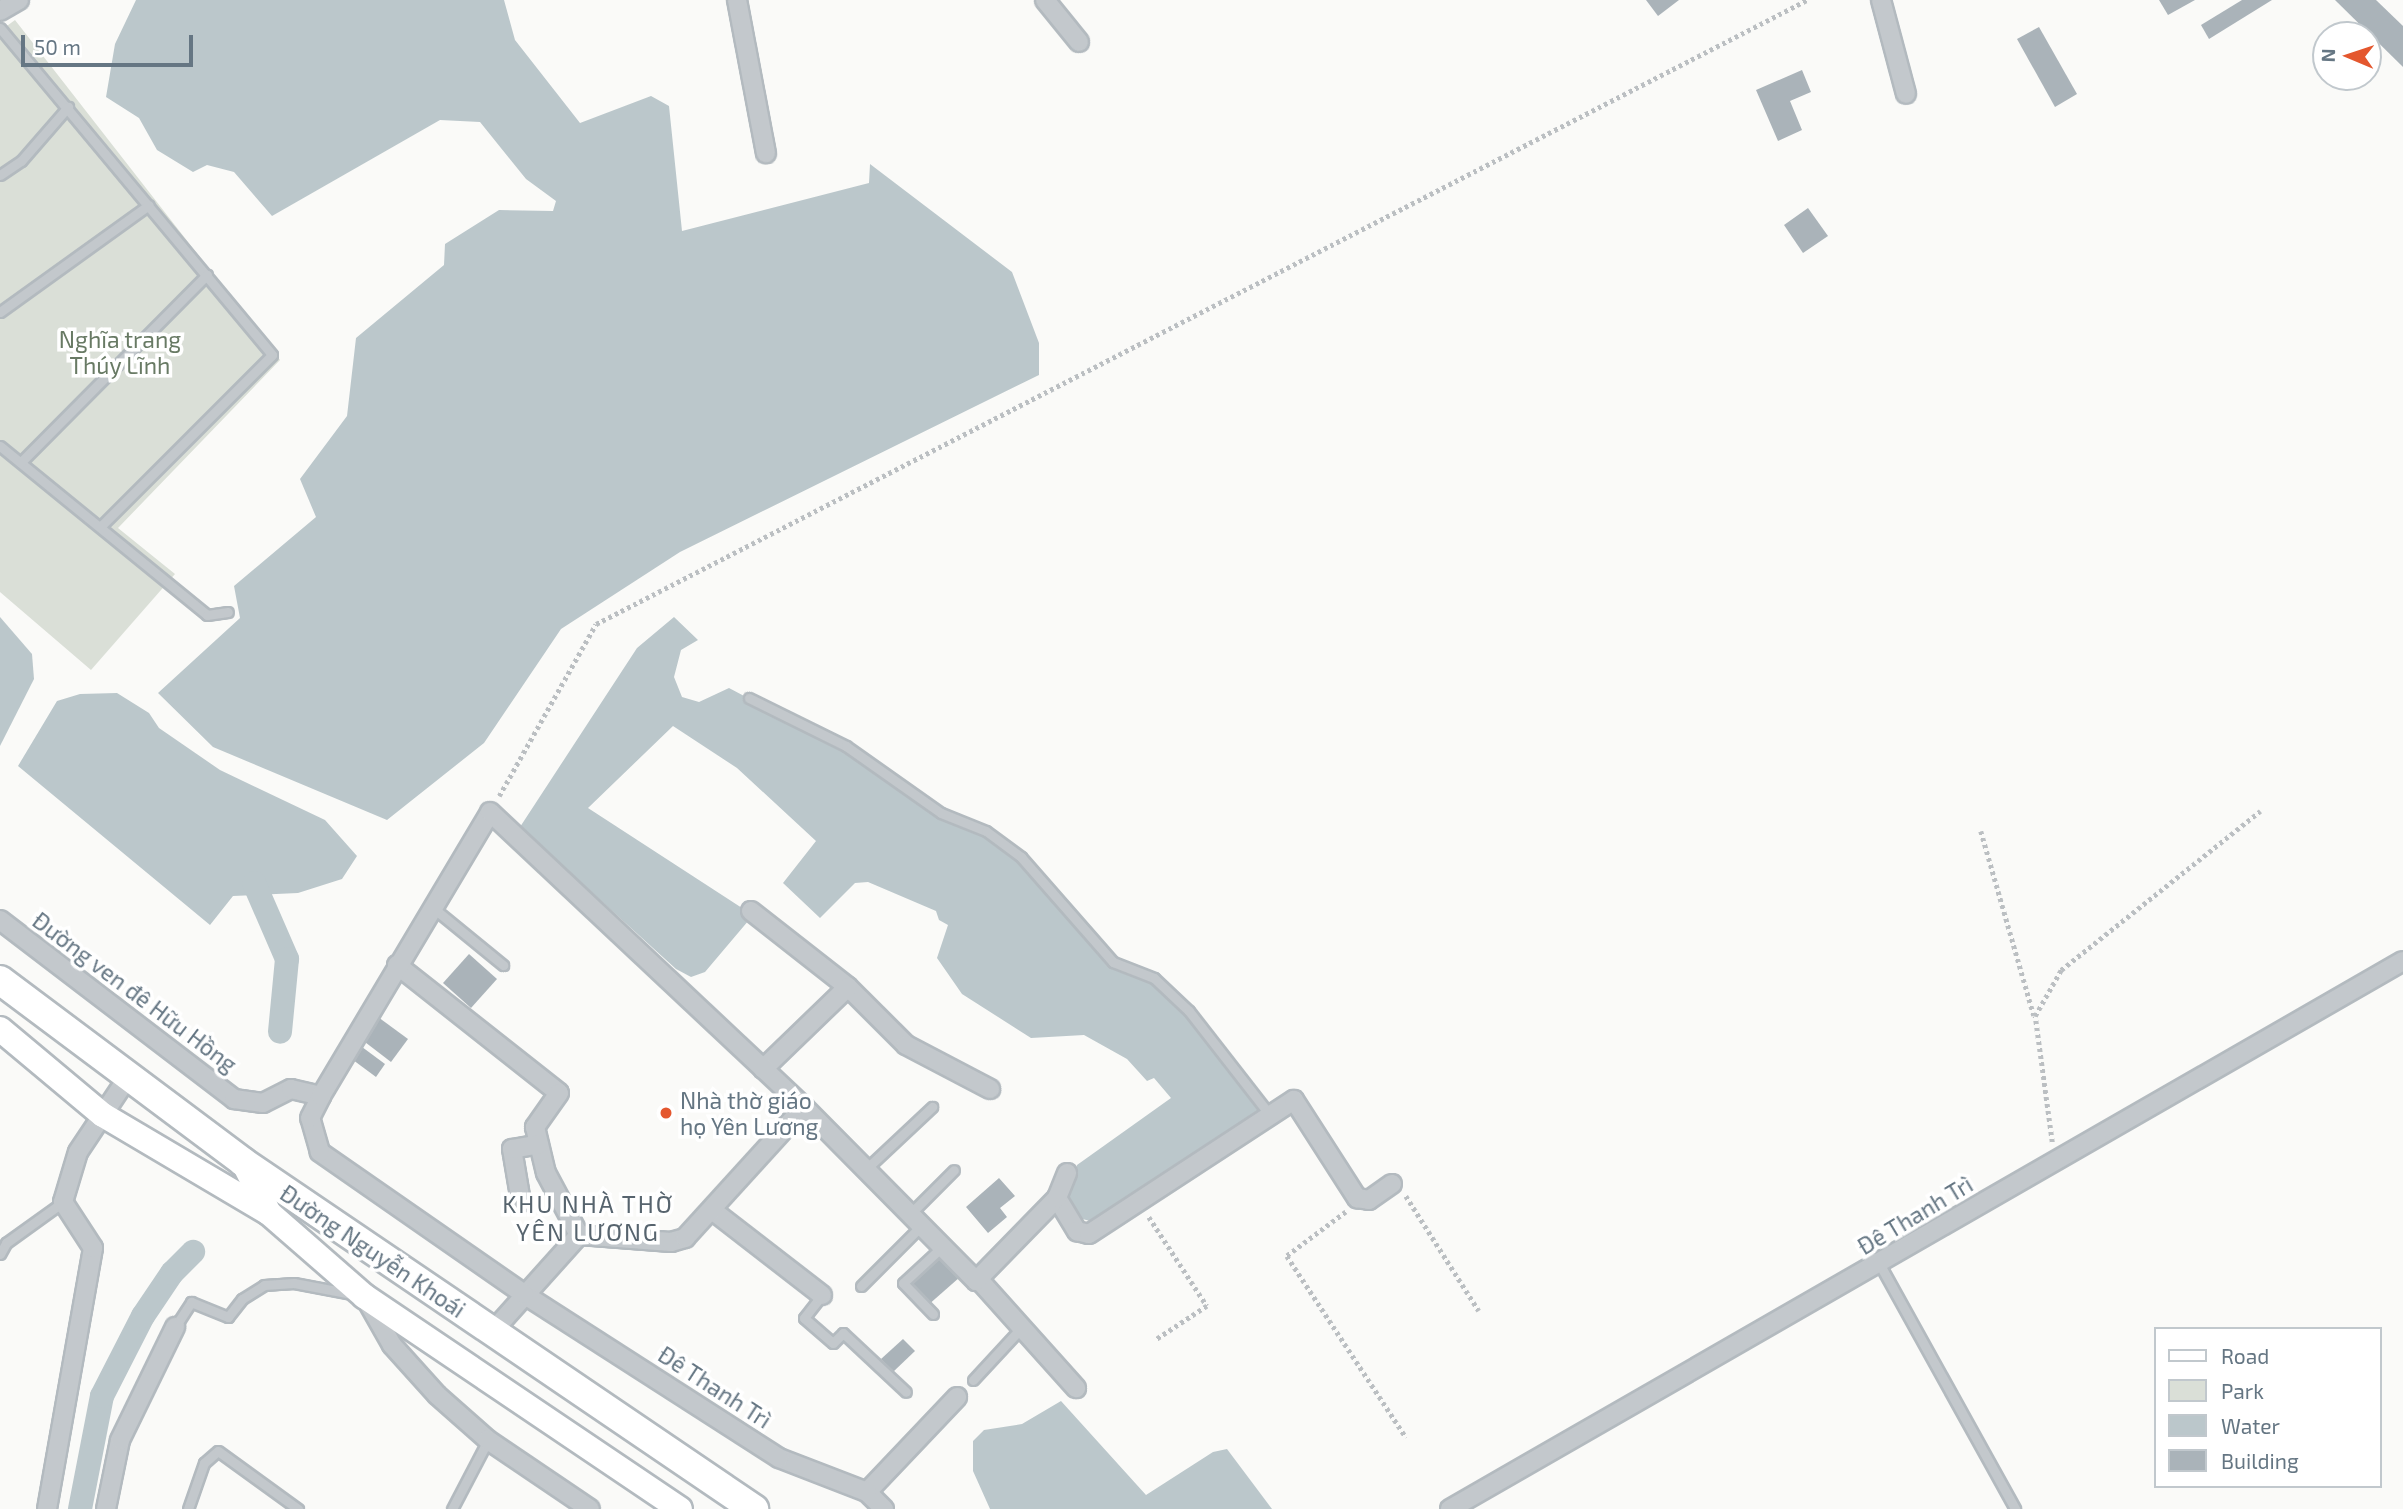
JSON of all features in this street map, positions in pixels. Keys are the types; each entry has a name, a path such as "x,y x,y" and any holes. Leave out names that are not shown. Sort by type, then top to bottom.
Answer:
{"main road":[{"name":"Đường Nguyễn Khoái","path":"0,980 243,1162 754,1509"}],"street":[{"path":"0,11 19,0"},
{"path":"737,0 766,153"},
{"path":"1045,0 1079,42"},
{"path":"1881,0 1906,94"},
{"path":"490,812 804,1107 975,1281 980,1281 1076,1388"},
{"name":"Đê Thanh Trì","path":"490,812 321,1096 310,1118 320,1152 524,1294 779,1458 867,1492 884,1509"},
{"path":"751,911 848,987 906,1045 990,1089"},
{"name":"Đường ven đê Hữu Hồng","path":"0,920 234,1099 262,1103 291,1089 321,1096"},
{"name":"Đê Thanh Trì","path":"1450,1509 1880,1265 2054,1160 2403,961"},
{"path":"397,965 559,1093 536,1127 546,1173 579,1235"},
{"path":"763,1069 848,987"},
{"path":"0,1029 103,1115 269,1213 364,1296 680,1509"},
{"path":"47,1509 93,1248 64,1202 79,1152 128,1077"},
{"path":"1056,1198 1077,1231 1089,1234 1294,1100 1357,1198 1369,1200 1392,1184"},
{"path":"579,1235 671,1242 685,1238 804,1107"},
{"path":"521,1202 512,1149 539,1144"},
{"path":"243,1162 269,1213"},
{"path":"980,1281 1056,1198 1066,1173"},
{"path":"712,1210 822,1294"},
{"path":"492,1332 579,1235"},
{"path":"364,1296 392,1345 437,1395 488,1440 529,1464 590,1509"},
{"path":"106,1509 120,1440 176,1328"},
{"path":"867,1492 957,1397"}],"lane":[{"path":"0,28 272,355 101,526"},
{"path":"0,175 21,161 68,107"},
{"path":"0,312 149,205"},
{"path":"21,463 206,275"},
{"path":"0,446 207,615 228,612"},
{"path":"749,698 846,746 941,813 986,831 1021,857 1113,962 1154,978 1189,1011 1270,1115"},
{"path":"432,907 503,965"},
{"path":"866,1169 932,1107"},
{"path":"861,1286 954,1170"},
{"path":"0,1254 3,1240 64,1202"},
{"path":"933,1314 903,1283 942,1247"},
{"path":"1880,1265 2015,1509"},
{"path":"176,1328 191,1302 228,1317 242,1299 264,1285 294,1283 364,1296"},
{"path":"822,1294 804,1318 833,1343 843,1333 906,1392"},
{"path":"973,1380 1022,1327"},
{"path":"452,1509 488,1440"},
{"path":"188,1509 204,1463 218,1451 298,1509"}],"path":[{"path":"490,812 596,624 1807,0"},
{"path":"2035,1016 2061,970 2260,811"},
{"path":"1981,831 2035,1016 2054,1160"},
{"path":"1392,1184 1398,1182 1479,1311"},
{"path":"1364,1199 1287,1256 1406,1437"},
{"path":"1139,1202 1208,1306 1157,1339"}],"green space":[{"name":"Nghĩa trang Thúy Lĩnh","path":"15,20 280,360 118,528 175,574 91,670 0,592 0,31"}],"water":[{"path":"136,0 504,0 515,40 580,123 651,96 669,106 682,231 869,183 870,164 1012,272 1039,343 1039,375 680,552 561,629 484,743 387,820 213,747 158,693 240,618 234,586 316,517 300,479 347,416 356,338 444,265 445,244 499,210 553,211 556,201 526,179 480,122 440,120 272,216 234,172 207,165 193,172 157,150 139,118 106,97 115,44"},
{"path":"0,617 32,654 34,679 0,746"},
{"path":"674,617 698,640 681,650 674,677 682,697 699,702 729,688 848,751 938,817 987,836 1020,861 1108,965 1157,984 1222,1056 1259,1105 1258,1118 1097,1223 1079,1218 1067,1198 1077,1165 1171,1098 1154,1078 1147,1081 1127,1059 1084,1035 1031,1038 962,994 937,958 948,925 939,920 936,911 868,882 855,883 820,918 783,883 816,841 737,768 673,726 588,808 742,908 749,920 705,972 691,977 676,969 520,827 637,648"},
{"path":"117,693 149,713 159,728 220,770 325,820 357,856 342,879 298,893 233,896 210,925 18,766 57,701 80,694"},
{"path":"1061,1401 1146,1495 1213,1452 1227,1449 1272,1509 990,1509 973,1471 973,1441 984,1430 1022,1424"}],"building":[{"path":"1646,0 1679,0 1658,16"},
{"path":"2159,0 2195,0 2168,15"},
{"path":"2242,0 2272,0 2209,39 2201,25"},
{"path":"2335,0 2376,0 2403,26 2403,67 2382,46 2382,21 2356,21"},
{"path":"2039,27 2077,94 2055,107 2017,39"},
{"path":"1802,70 1811,92 1790,101 1802,130 1778,141 1756,90"},
{"path":"1808,208 1828,236 1803,253 1784,225"},
{"path":"469,954 497,979 471,1008 443,983"},
{"path":"378,1017 408,1039 391,1062 361,1039"},
{"path":"358,1044 385,1064 376,1077 349,1057"},
{"path":"999,1178 1015,1196 1000,1208 1007,1217 988,1233 966,1207"},
{"path":"939,1254 960,1277 927,1306 907,1282"},
{"path":"903,1339 915,1351 893,1372 881,1359"}],"waterway":[{"path":"254,883 287,959 280,1032"},
{"path":"80,1509 102,1396 143,1316 172,1273 193,1252"}],"place":[{"name":"Nhà thờ giáo họ Yên Lương","path":"666,1113"}],"district":[{"name":"KHU NHÀ THỜ YÊN LƯƠNG","path":"588,1218"}]}
